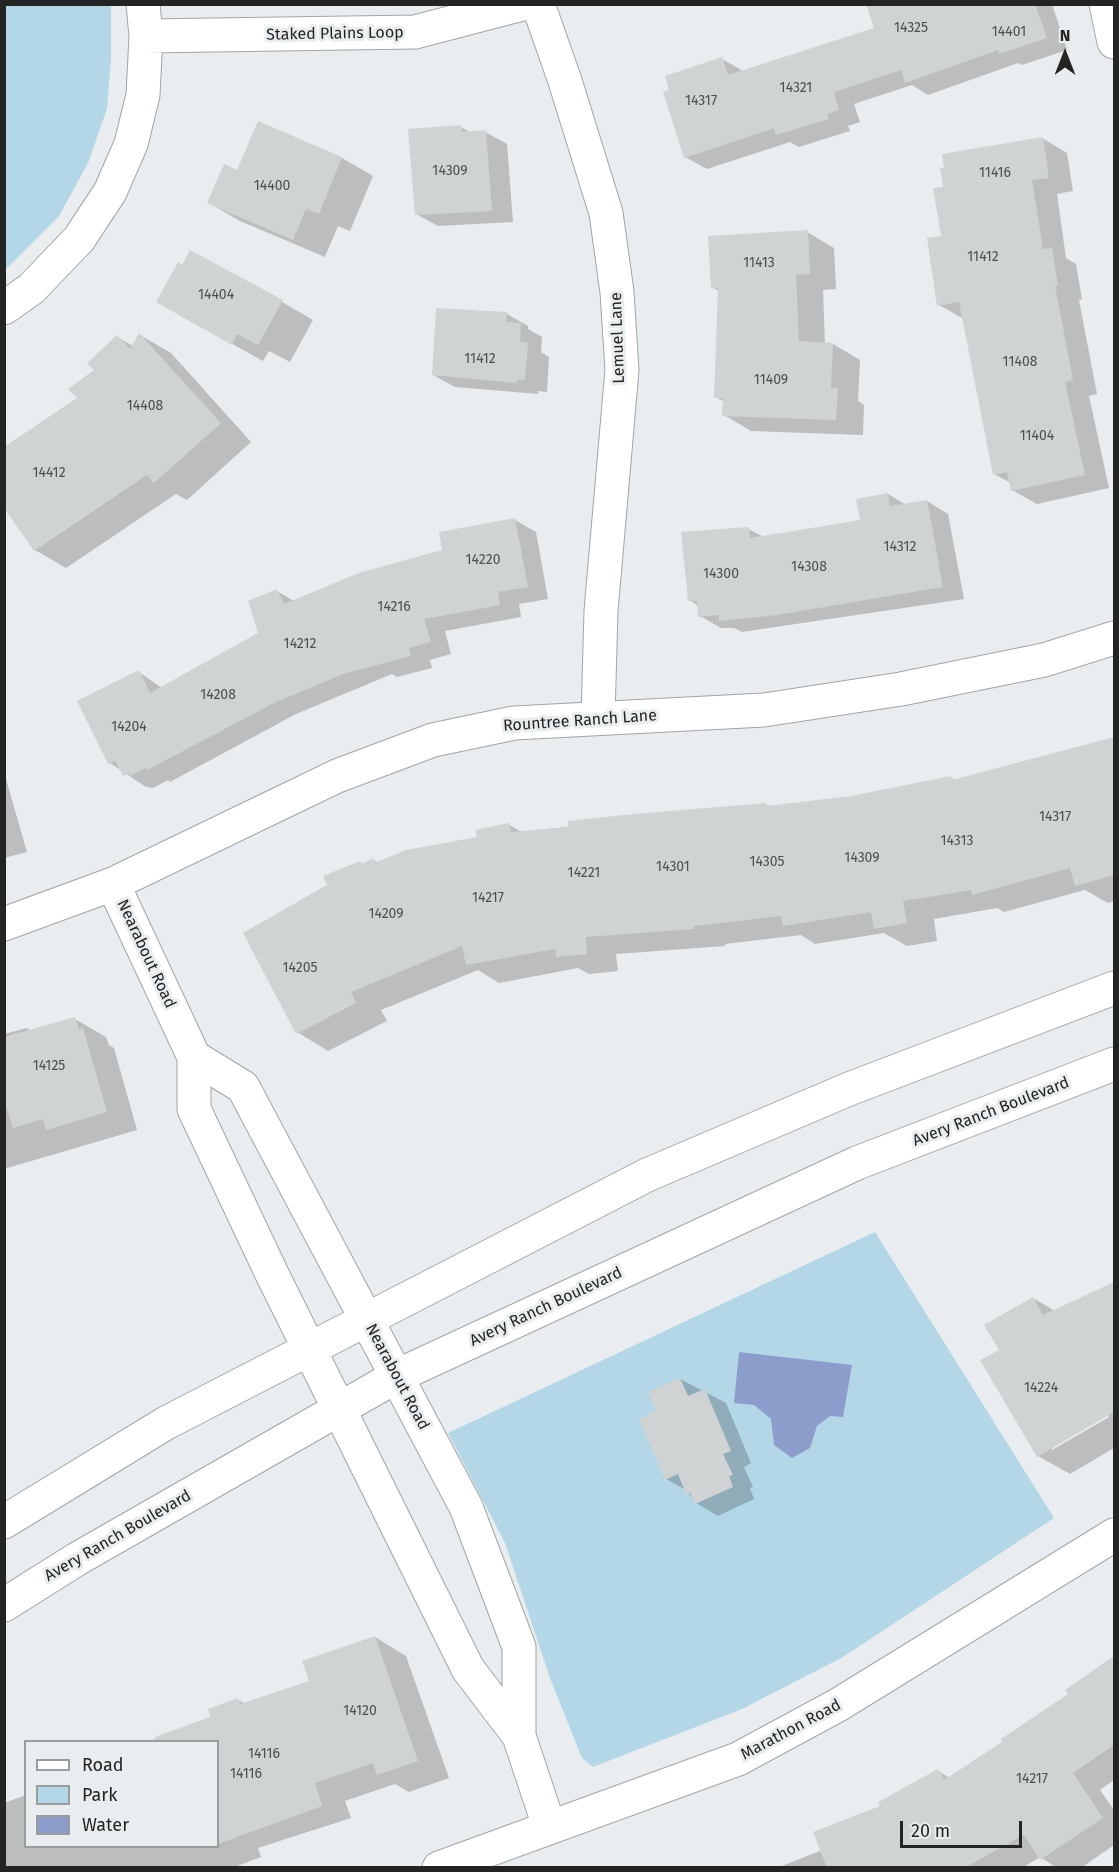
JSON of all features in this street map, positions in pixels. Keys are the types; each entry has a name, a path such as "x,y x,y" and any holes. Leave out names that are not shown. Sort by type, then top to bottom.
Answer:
{"street":[{"name":"Staked Plains Loop","path":"144,20 415,32 522,4"},
{"name":"Lemuel Lane","path":"538,4 565,81 606,213 617,292 622,370 601,611 598,717"},
{"path":"1106,4 1114,42"},
{"path":"4,308 31,289 79,239 110,192 131,144 143,95 144,20"},
{"name":"Rountree Ranch Lane","path":"4,924 112,884 337,776 433,740 514,723 775,708 901,688 1044,660 1114,638"},
{"name":"Nearabout Road","path":"112,884 194,1057 194,1109 468,1669 519,1736"},
{"path":"4,1522 166,1423 309,1347 647,1175 849,1089 1114,988"},
{"name":"Nearabout Road","path":"194,1057 243,1087 466,1507 519,1647 519,1736 549,1826"},
{"name":"Avery Ranch Boulevard","path":"4,1605 77,1559 397,1376 857,1163 1114,1064"},
{"name":"Marathon Road","path":"440,1868 738,1758 838,1705 1114,1535"}],"green space":[{"path":"5,4 111,5 111,59 107,109 88,163 59,216 5,270"},
{"path":"875,1232 1054,1518 843,1657 742,1709 593,1767 582,1758 551,1681 505,1543 448,1433"}],"water":[{"path":"739,1352 852,1365 843,1417 830,1416 817,1426 810,1448 792,1458 774,1445 771,1419 754,1405 734,1403"}],"building":[{"path":"866,4 1035,4 1047,38 999,54 998,50 905,83 901,70 834,92 839,110 827,114 829,119 776,135 774,128 684,158 663,92 669,90 665,76 722,57 728,75 874,28"},
{"path":"258,121 342,157 319,214 306,209 293,240 207,203 224,164 237,170"},
{"path":"461,125 462,132 486,130 492,211 415,215 408,129"},
{"path":"1043,137 1049,178 1032,180 1043,249 1052,248 1058,286 1055,286 1073,380 1065,382 1085,475 1011,491 1007,472 993,475 959,302 937,306 927,238 941,236 933,188 943,187 940,168 944,168 942,154"},
{"path":"808,230 810,274 796,275 799,341 833,343 831,388 838,388 836,420 722,416 723,398 714,398 718,288 711,288 708,236"},
{"path":"190,250 283,300 258,345 237,334 232,345 156,302 178,262 182,265"},
{"path":"436,308 507,312 506,322 521,323 520,342 528,343 525,380 517,380 517,383 432,375"},
{"path":"139,333 221,423 154,483 147,475 34,551 4,508 4,447 77,398 68,389 94,370 87,363 117,335 130,349"},
{"path":"888,493 890,506 927,500 943,587 777,615 719,621 719,615 698,617 697,601 688,601 681,532 749,527 750,538 860,520 856,499"},
{"path":"515,518 528,587 498,592 500,605 424,619 431,642 409,648 411,656 343,674 274,703 147,770 146,768 130,776 129,773 123,776 115,761 108,764 77,701 139,670 150,693 258,633 248,601 277,589 284,604 359,573 442,550 439,532"},
{"path":"1114,737 1114,875 1075,886 1070,868 972,895 971,890 903,901 907,923 874,929 871,912 783,926 781,916 694,926 694,929 586,937 587,954 556,957 555,949 466,965 462,946 351,992 356,1003 296,1034 243,933 327,885 323,876 360,861 362,864 373,858 375,863 406,850 477,837 475,830 509,823 511,832 568,827 568,821 766,803 766,806 851,796 951,776 952,780"},
{"path":"75,1017 79,1030 83,1028 107,1112 46,1130 43,1119 13,1128 4,1099 4,1037"},
{"path":"1114,1282 1114,1412 1037,1457 980,1360 999,1350 984,1325 1033,1297 1043,1315"},
{"path":"680,1378 688,1396 705,1389 731,1451 723,1454 733,1475 729,1476 733,1487 695,1504 690,1493 686,1494 678,1474 665,1480 639,1419 656,1411 648,1392"},
{"path":"375,1636 418,1761 377,1775 373,1763 315,1783 322,1806 219,1844 219,1740 155,1740 155,1737 210,1717 208,1709 238,1698 240,1704 309,1681 302,1661"},
{"path":"1114,1656 1114,1745 1073,1773 1103,1818 1040,1860 1024,1835 964,1868 827,1868 813,1832 880,1806 878,1802 938,1769 944,1780 1002,1742 1001,1739 1068,1694 1065,1690"}]}
